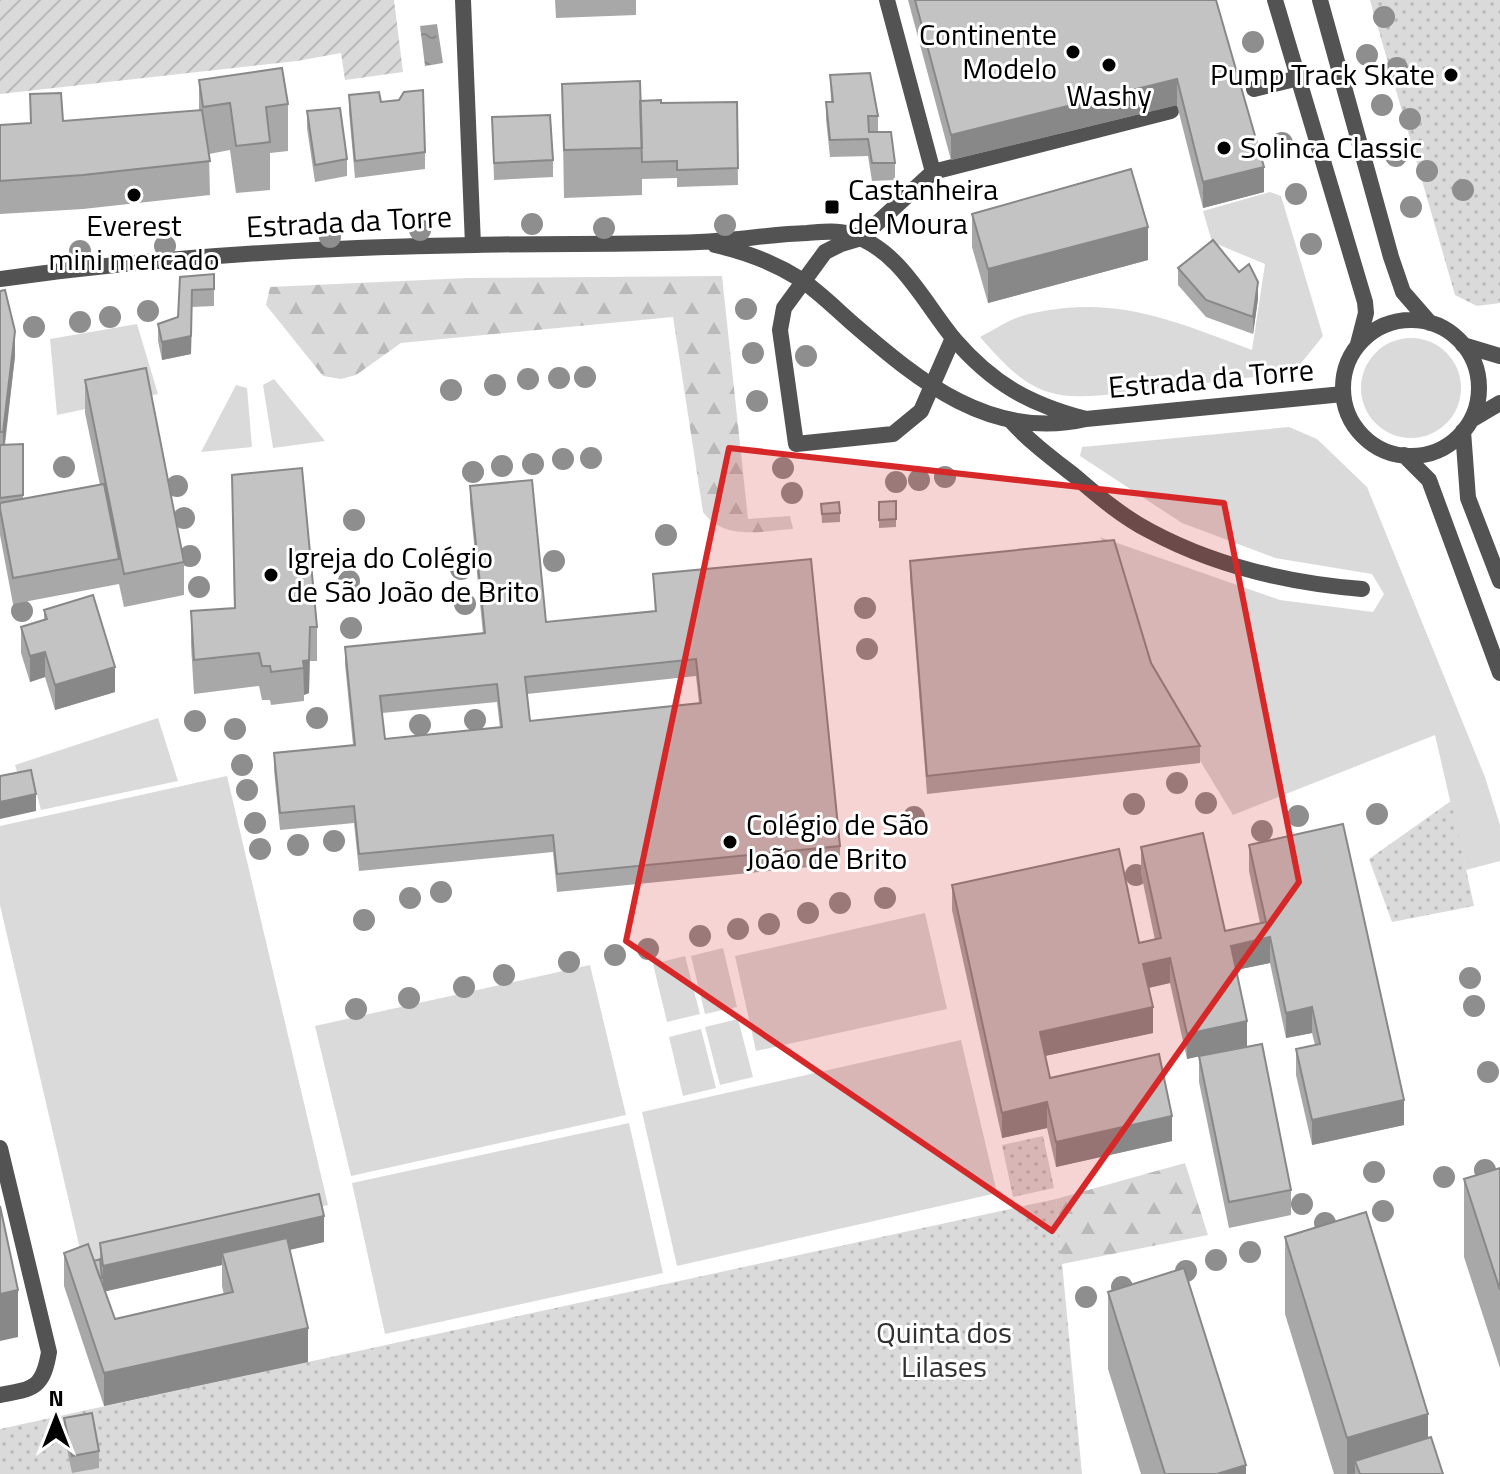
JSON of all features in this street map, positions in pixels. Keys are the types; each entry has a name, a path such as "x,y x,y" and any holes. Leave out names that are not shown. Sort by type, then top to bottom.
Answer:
{"street":[{"path":"463,0 473,245"},
{"path":"887,0 933,172"},
{"path":"1275,0 1365,302 1366,313 1358,345 1345,368 1343,394 1345,407 1358,431 1378,447 1404,455 1430,453 1443,447 1467,425 1500,403"},
{"path":"1320,0 1391,257 1403,292 1430,323"},
{"path":"1254,89 1299,78"},
{"path":"953,338 921,411 893,434 796,444 780,330 784,308 825,252 861,238 933,172 1171,111"},
{"name":"Estrada da Torre","path":"0,279 234,255 473,245 701,242 769,234 834,232 861,238 894,262 953,338 986,371 1015,393 1033,403 1086,419"},
{"name":"Estrada da Torre","path":"701,242 744,252 772,263 803,281 932,387 977,410 1011,421 1058,426 1086,419 1343,394"},
{"path":"1358,345 1378,328 1417,320 1443,328 1463,345 1476,368 1479,381 1479,394 1467,425 1468,498 1500,581"},
{"path":"1463,345 1500,356"},
{"path":"1011,421 1024,436 1112,507 1150,531 1228,565 1290,581 1362,589"},
{"path":"1404,455 1429,480 1500,673"},
{"path":"0,1148 49,1352 45,1375 32,1389 0,1395"}],"highlighted area":[{"path":"729,448 1224,503 1299,882 1052,1231 626,941"}],"green space":[{"path":"0,0 394,0 403,72 345,80 341,53 297,61 0,94"},
{"path":"1370,0 1500,0 1500,303 1477,306 1455,295"},
{"path":"1270,192 1281,196 1323,336 1294,372 1110,395 1070,396 1045,391 1026,382 980,337 1025,315 1056,309 1114,308 1168,320 1252,350 1265,264 1212,242 1203,211"},
{"path":"722,276 748,519 790,516 793,529 733,531 712,521 703,512 673,317 401,343 356,375 341,379 323,376 266,305 270,287 468,278"},
{"path":"137,324 158,394 57,415 50,339"},
{"path":"1411,338 1430,342 1447,352 1457,369 1461,388 1457,407 1447,424 1430,434 1411,438 1392,434 1375,424 1365,407 1361,388 1365,369 1375,352 1392,342"},
{"path":"274,379 325,441 273,448 263,385"},
{"path":"236,385 247,388 252,447 201,452"},
{"path":"1289,427 1317,439 1367,487 1485,777 1500,825 1500,861 1466,870 1435,735 1233,815 1151,680 1114,558 1100,537 1280,600 1373,612 1384,594 1372,574 1275,558 1182,523 1080,456 1082,447"},
{"path":"158,718 178,781 41,810 32,776 19,778 15,765"},
{"path":"227,776 328,1205 83,1262 0,905 0,826"},
{"path":"1451,801 1474,906 1392,922 1369,859"},
{"path":"925,913 947,1009 756,1051 735,956"},
{"path":"723,948 737,1007 705,1014 691,956"},
{"path":"685,956 700,1014 667,1022 653,964"},
{"path":"590,965 626,1115 351,1176 315,1026"},
{"path":"738,1019 753,1077 720,1085 705,1027"},
{"path":"701,1029 716,1088 683,1096 669,1037"},
{"path":"961,1040 997,1193 677,1266 642,1112"},
{"path":"629,1123 663,1273 385,1334 352,1183"},
{"path":"1043,1136 1054,1188 1013,1197 1002,1145"},
{"path":"1185,1163 1208,1235 1062,1264 1056,1199"},
{"name":"Quinta dos Lilases","path":"1056,1199 1082,1474 0,1474 0,1429"}],"water":[{"path":"437,24 443,63 425,66 420,26"}],"building":[{"name":"Continente Modelo","path":"915,0 1216,0 1264,167 1203,182 1177,79 951,135"},
{"path":"282,68 288,104 266,107 270,142 236,146 230,103 203,107 199,80"},
{"path":"870,73 878,116 868,116 869,132 891,132 895,163 872,163 868,139 830,140 826,102 833,102 830,75"},
{"path":"640,81 642,148 564,150 562,84"},
{"path":"423,90 425,152 355,161 349,95 379,92 381,102 399,100 404,92"},
{"path":"61,93 63,121 202,110 210,161 0,181 0,125 31,123 30,94"},
{"path":"661,100 661,103 737,102 738,168 677,170 677,161 642,162 640,101"},
{"path":"340,108 347,159 315,165 307,111"},
{"path":"550,115 553,160 494,163 492,117"},
{"path":"1131,169 1148,227 988,269 972,214"},
{"path":"1213,240 1239,272 1249,264 1258,282 1253,317 1206,300 1178,268"},
{"path":"214,274 214,289 192,290 191,336 162,342 158,324 178,317 180,277"},
{"path":"5,290 15,331 3,432 0,432 0,291"},
{"path":"146,368 184,562 124,574 85,380"},
{"path":"23,444 23,495 0,498 0,445"},
{"name":"Igreja do Colégio de São João de Brito","path":"302,468 317,627 310,627 309,660 303,661 304,668 271,672 270,666 262,666 259,653 194,660 191,611 235,608 232,475"},
{"path":"532,480 546,622 656,611 653,574 811,559 840,846 557,874 553,835 359,854 354,806 280,813 274,753 355,745 345,647 485,633 470,486","holes":["696,659 701,703 530,721 525,677","497,684 502,727 385,739 380,696"]},
{"path":"104,484 119,559 13,578 0,503"},
{"path":"896,501 896,519 879,520 879,502"},
{"path":"839,502 840,513 822,514 821,504"},
{"path":"1114,540 1151,663 1200,746 927,776 910,561"},
{"path":"93,595 115,667 55,685 45,652 30,656 21,627 47,619 44,610"},
{"path":"31,770 36,794 0,802 0,776"},
{"path":"1343,824 1404,1100 1312,1120 1296,1049 1320,1044 1312,1007 1286,1013 1270,937 1231,946 1247,1021 1187,1034 1170,958 1143,964 1153,1007 1040,1032 1050,1078 1159,1054 1172,1116 1056,1142 1047,1102 1002,1113 952,885 1119,849 1139,943 1161,938 1141,847 1203,833 1225,931 1266,922 1249,845"},
{"path":"1262,1044 1291,1190 1229,1202 1199,1056"},
{"path":"1500,1168 1500,1290 1464,1179"},
{"path":"319,1194 324,1216 103,1266 100,1243"},
{"path":"0,1206 18,1290 0,1294"},
{"path":"1366,1212 1428,1414 1347,1438 1285,1237"},
{"path":"287,1238 308,1328 104,1373 64,1253 88,1244 115,1319 233,1292 222,1253"},
{"path":"100,1259 102,1278 94,1261"},
{"path":"1184,1268 1246,1465 1217,1474 1165,1474 1108,1292"},
{"path":"92,1413 99,1451 72,1456 64,1418"},
{"path":"1431,1437 1443,1474 1360,1474 1355,1461"}],"place":[{"name":"Continente Modelo","path":"1073,52"},
{"name":"Washy","path":"1109,65"},
{"name":"Pump Track Skate","path":"1451,75"},
{"name":"Solinca Classic","path":"1224,148"},
{"name":"Everest mini mercado","path":"134,195"},
{"name":"Castanheira de Moura","path":"832,207"},
{"name":"Igreja do Colégio de São João de Brito","path":"271,575"},
{"name":"Colégio de São João de Brito","path":"730,842"}]}
